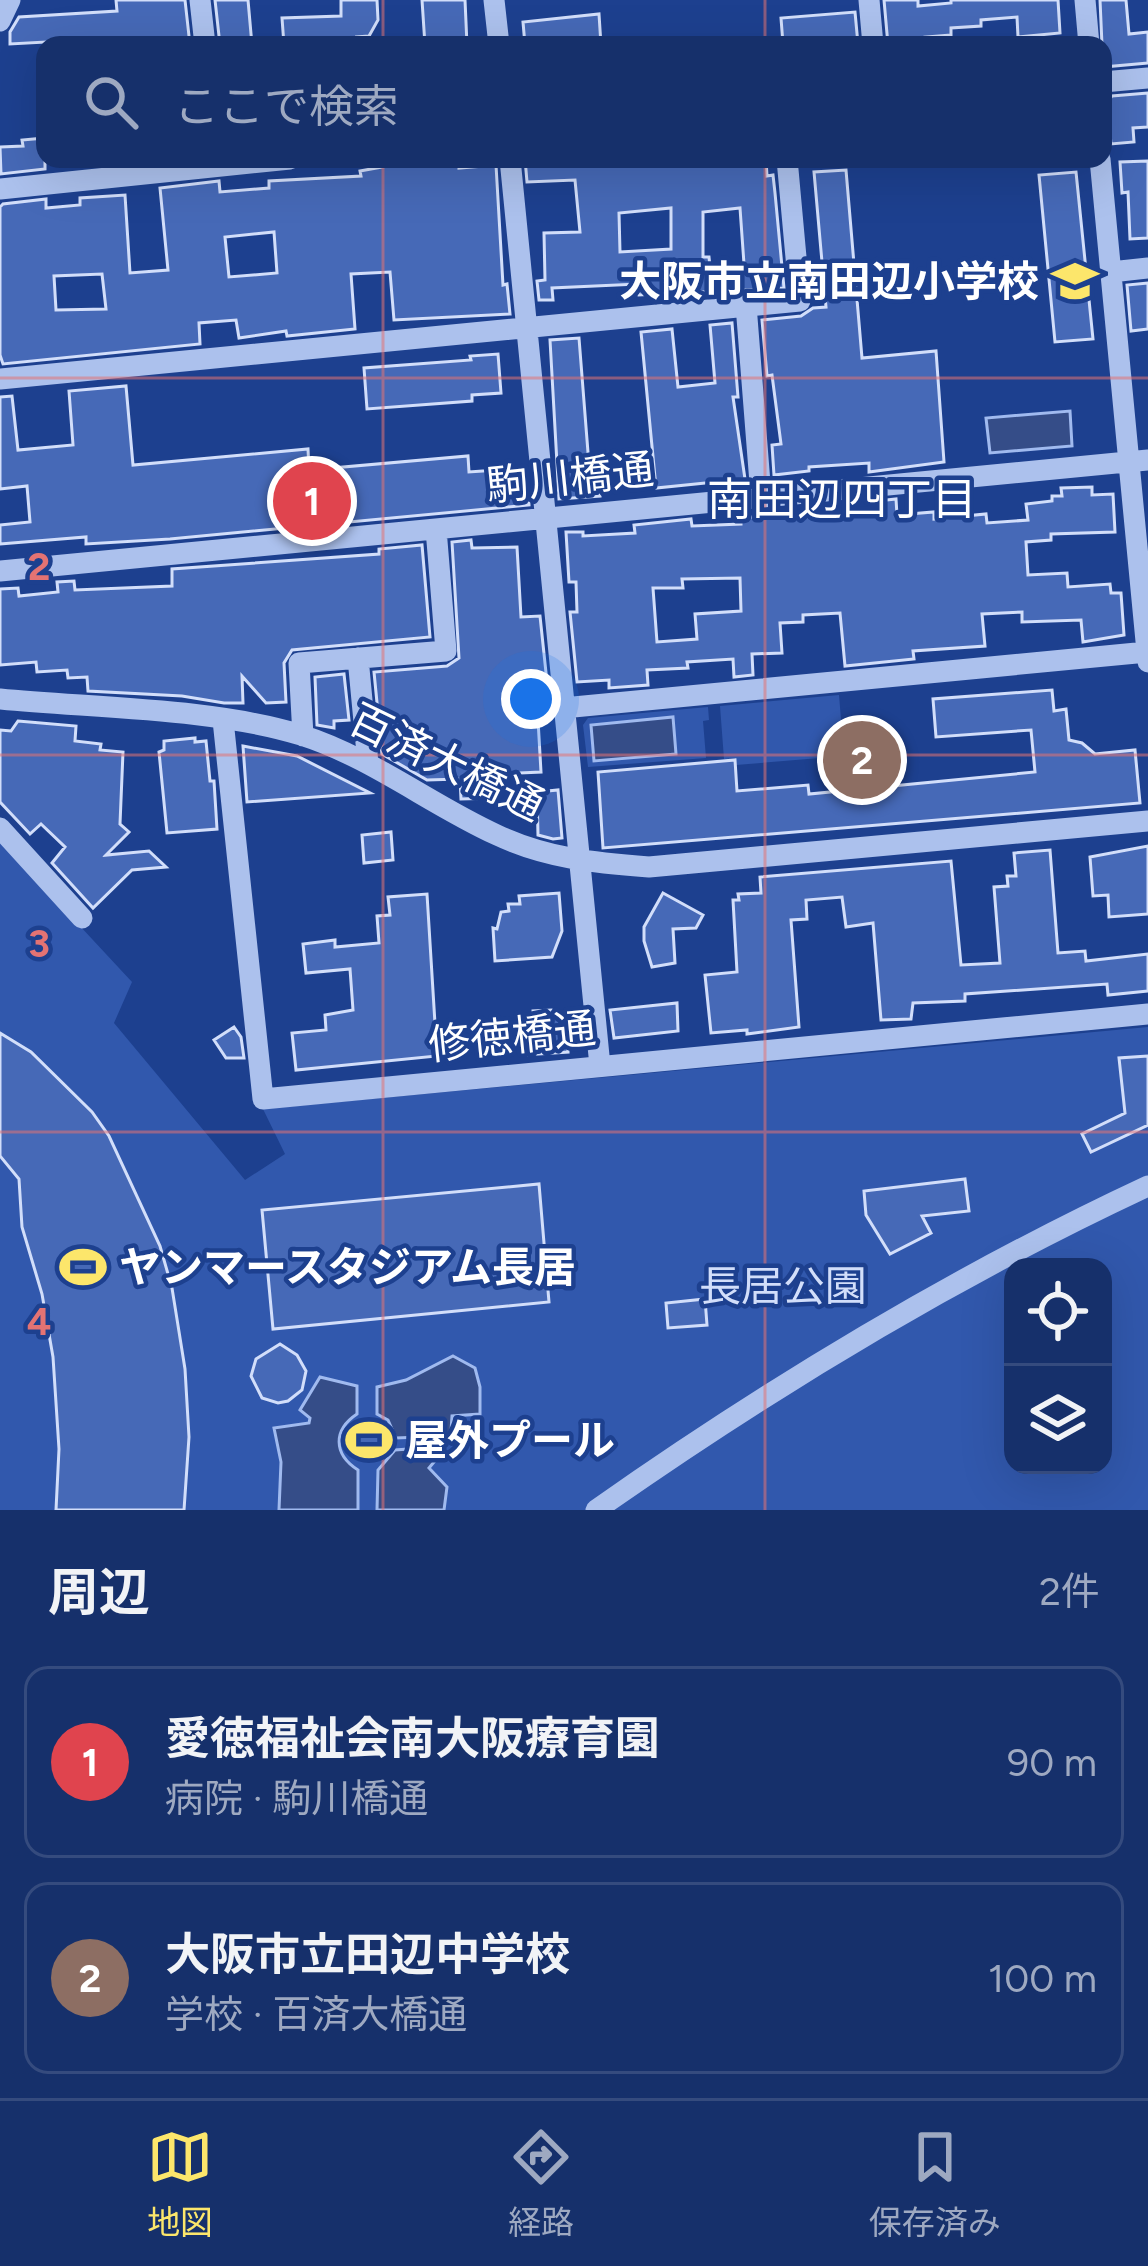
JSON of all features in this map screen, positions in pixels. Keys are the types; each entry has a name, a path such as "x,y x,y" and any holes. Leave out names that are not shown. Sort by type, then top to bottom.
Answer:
{"street":[{"path":"0,20 10,0"},
{"path":"200,0 204,36"},
{"path":"494,0 498,36"},
{"path":"869,0 872,36"},
{"path":"1085,0 1089,36"},
{"path":"1112,81 1148,78"},
{"path":"0,189 174,168"},
{"path":"511,168 600,1066"},
{"path":"0,380 800,301 789,168"},
{"path":"1101,168 1138,460 1148,663"},
{"path":"1111,272 1148,268"},
{"path":"746,305 760,496"},
{"name":"駒川橋通","path":"0,571 1138,460"},
{"path":"303,736 299,664 446,651 436,529"},
{"path":"563,708 1147,652"},
{"path":"358,658 368,764"},
{"name":"百済大橋通","path":"0,699 224,720 303,736 368,764 499,836 578,862 649,867 1148,821"},
{"name":"修徳橋通","path":"224,720 263,1099 1148,1014"},
{"path":"0,827 82,918"},
{"path":"596,1510 806,1368 1025,1246 1148,1186"}],"green space":[{"path":"839,695 844,756 736,765 735,758 724,759 720,706"},
{"path":"708,707 709,720 703,721 706,758 588,767 583,725 588,718"},
{"name":"長居公園","path":"0,840 132,982 114,1023 245,1180 285,1154 263,1109 1148,1027 1148,1510 0,1510"}],"shaded area":[{"path":"1070,411 1072,446 990,453 986,418"},
{"path":"673,717 676,754 594,761 591,725"},
{"path":"453,1356 475,1368 480,1414 452,1416 451,1431 445,1436 396,1438 388,1420 377,1414 377,1387 406,1380"},
{"path":"320,1377 357,1386 357,1414 344,1427 339,1442 344,1457 358,1470 358,1510 279,1510 281,1462 274,1428 309,1423 310,1418 300,1410"},
{"path":"427,1442 439,1456 429,1468 447,1487 444,1510 377,1510 378,1470 395,1450 422,1448"}],"building":[{"path":"116,0 185,0 189,36 36,36 36,43 10,44 10,32 19,17 117,11"},
{"path":"215,0 248,0 251,36 219,36"},
{"path":"341,0 377,0 378,20 369,36 283,36 282,18 341,16"},
{"path":"422,0 465,0 467,36 424,36"},
{"path":"884,0 918,0 918,6 951,0 1058,0 1060,33 1018,36 1017,17 951,28 951,35 887,36"},
{"path":"1100,0 1126,0 1129,34 1148,32 1148,63 1112,66 1112,36 1102,36"},
{"path":"855,12 857,36 782,36 781,18"},
{"path":"599,14 600,36 524,36 523,22"},
{"path":"1148,93 1148,127 1133,128 1134,142 1112,144 1112,96"},
{"path":"36,139 36,168 45,169 1,174 0,147 23,146 22,140"},
{"path":"1148,161 1148,238 1130,239 1128,192 1122,193 1120,162"},
{"path":"496,168 503,285 507,284 510,314 394,320 390,272 351,274 355,329 239,338 236,320 199,323 200,344 3,364 3,204 46,199 46,208 80,205 80,198 125,195 130,273 168,270 160,188 219,181 220,192 269,188 269,181 361,176 360,171","holes":["274,232 277,273 229,277 225,237","102,274 106,309 56,310 54,276"]},
{"path":"526,168 767,168 767,176 773,175 784,288 639,295 638,284 552,288 553,300 539,300 537,281 545,280 544,233 580,232 575,180 527,182","holes":["671,208 671,249 620,252 619,213","740,208 744,264 710,267 709,257 703,257 703,212"]},
{"path":"846,170 862,358 936,351 944,462 869,472 869,463 809,467 809,471 774,475 772,445 781,444 762,320 801,316 826,307 814,172"},
{"path":"1076,172 1093,339 1055,342 1039,175"},
{"path":"1148,283 1148,329 1131,331 1127,285"},
{"path":"732,323 738,397 733,397 745,479 656,488 641,332 672,329 678,387 715,383 710,325"},
{"path":"579,338 589,465 598,464 600,496 559,499 550,340"},
{"path":"498,354 501,393 472,395 472,401 367,409 364,368"},
{"path":"126,386 133,465 308,449 309,470 468,456 469,472 526,468 529,505 170,539 86,544 86,537 0,544 0,525 30,522 27,486 0,489 0,397 12,396 18,450 73,445 69,391"},
{"path":"1092,487 1092,495 1113,494 1115,532 1051,534 1051,540 1026,542 1028,575 1067,573 1068,587 1110,584 1111,593 1121,593 1124,635 1083,642 1081,620 1022,622 1022,612 982,614 985,646 913,651 914,659 845,666 840,613 803,615 803,622 780,623 782,653 752,654 753,675 734,677 733,659 647,670 648,685 609,688 609,680 577,682 570,612 577,612 576,582 569,582 566,532 583,532 583,536 635,533 634,525 691,519 692,526 741,524 741,517 878,513 877,501 896,499 897,515 934,512 934,519 986,514 987,523 1028,520 1026,504 1052,501 1052,496 1062,496 1061,488","holes":["740,578 741,611 695,614 697,639 657,642 653,588 683,588 682,579"]},
{"path":"471,540 472,548 517,547 521,617 540,616 549,701 537,702 541,772 495,774 496,798 461,799 460,779 427,780 382,754 374,672 447,666 459,658 452,542"},
{"path":"422,545 430,637 292,650 284,663 286,702 266,703 242,676 243,703 224,703 88,691 87,677 68,678 67,670 37,672 36,662 0,665 0,589 18,588 19,596 58,592 57,582 74,581 75,590 172,586 172,569 379,554 379,549"},
{"path":"344,674 349,720 334,721 334,728 317,725 315,677"},
{"path":"1052,690 1054,711 1066,709 1069,740 1095,754 1135,750 1140,803 603,848 598,772 735,760 737,791 808,785 809,794 1035,772 1031,730 936,737 933,699"},
{"path":"18,721 76,726 75,741 123,752 120,824 129,832 106,855 149,851 166,867 132,870 93,908 52,863 65,847 41,824 30,834 0,802 0,730 11,731"},
{"path":"195,738 195,742 206,741 217,829 167,833 159,752 164,750 164,741"},
{"path":"243,746 297,756 370,793 247,802"},
{"path":"558,790 562,838 553,839 538,835 537,792"},
{"path":"391,832 393,860 364,863 362,835"},
{"path":"1148,846 1148,914 1109,917 1108,895 1093,896 1090,857"},
{"path":"1050,850 1058,953 1085,951 1086,961 1148,954 1148,991 1108,995 1107,984 965,994 965,1001 913,1003 911,1019 881,1020 873,923 846,927 842,897 806,900 807,919 791,920 799,1027 711,1033 705,975 737,972 733,900 739,900 738,894 761,893 760,877 951,861 961,965 1000,963 994,887 1008,886 1007,876 1016,876 1014,853"},
{"path":"559,893 562,931 552,957 495,961 493,928 497,929 501,912 509,911 508,904 520,904 519,896"},
{"path":"663,893 703,915 696,928 673,929 675,963 652,967 644,927"},
{"path":"427,894 437,1056 296,1070 292,1033 326,1030 325,1015 353,1010 350,969 306,973 303,944 379,943 377,916 390,915 388,897"},
{"path":"677,1003 678,1031 614,1038 610,1010"},
{"path":"551,1010 551,1016 562,1015 566,1020 568,1052 524,1055 522,1026 526,1019 533,1019 533,1011"},
{"path":"234,1027 244,1058 226,1058 214,1040"},
{"name":"ヤンマースタジアム長居","path":"0,1033 31,1052 92,1112 109,1136 160,1246 185,1369 189,1437 184,1510 56,1510 59,1449 53,1357 42,1294 22,1227 19,1179 0,1156"},
{"path":"1148,1056 1148,1125 1091,1152 1082,1134 1125,1113 1119,1058"},
{"path":"965,1179 969,1211 922,1216 931,1233 890,1254 866,1215 864,1191"},
{"path":"539,1184 549,1302 273,1329 262,1210"},
{"path":"705,1299 707,1325 668,1328 666,1303"},
{"path":"280,1344 297,1355 306,1371 302,1390 278,1403 262,1398 251,1376 256,1359"},
{"path":"369,1429 382,1442 369,1455 356,1442"}],"place":[{"name":"大阪市立南田辺小学校","path":"1075,281"},
{"name":"愛徳福祉会南大阪療育園","path":"312,501"},
{"name":"大阪市立田辺中学校","path":"862,760"},
{"name":"ヤンマースタジアム長居","path":"83,1267"},
{"name":"屋外プール","path":"369,1440"}],"district":[{"name":"南田辺四丁目","path":"842,499"}]}
